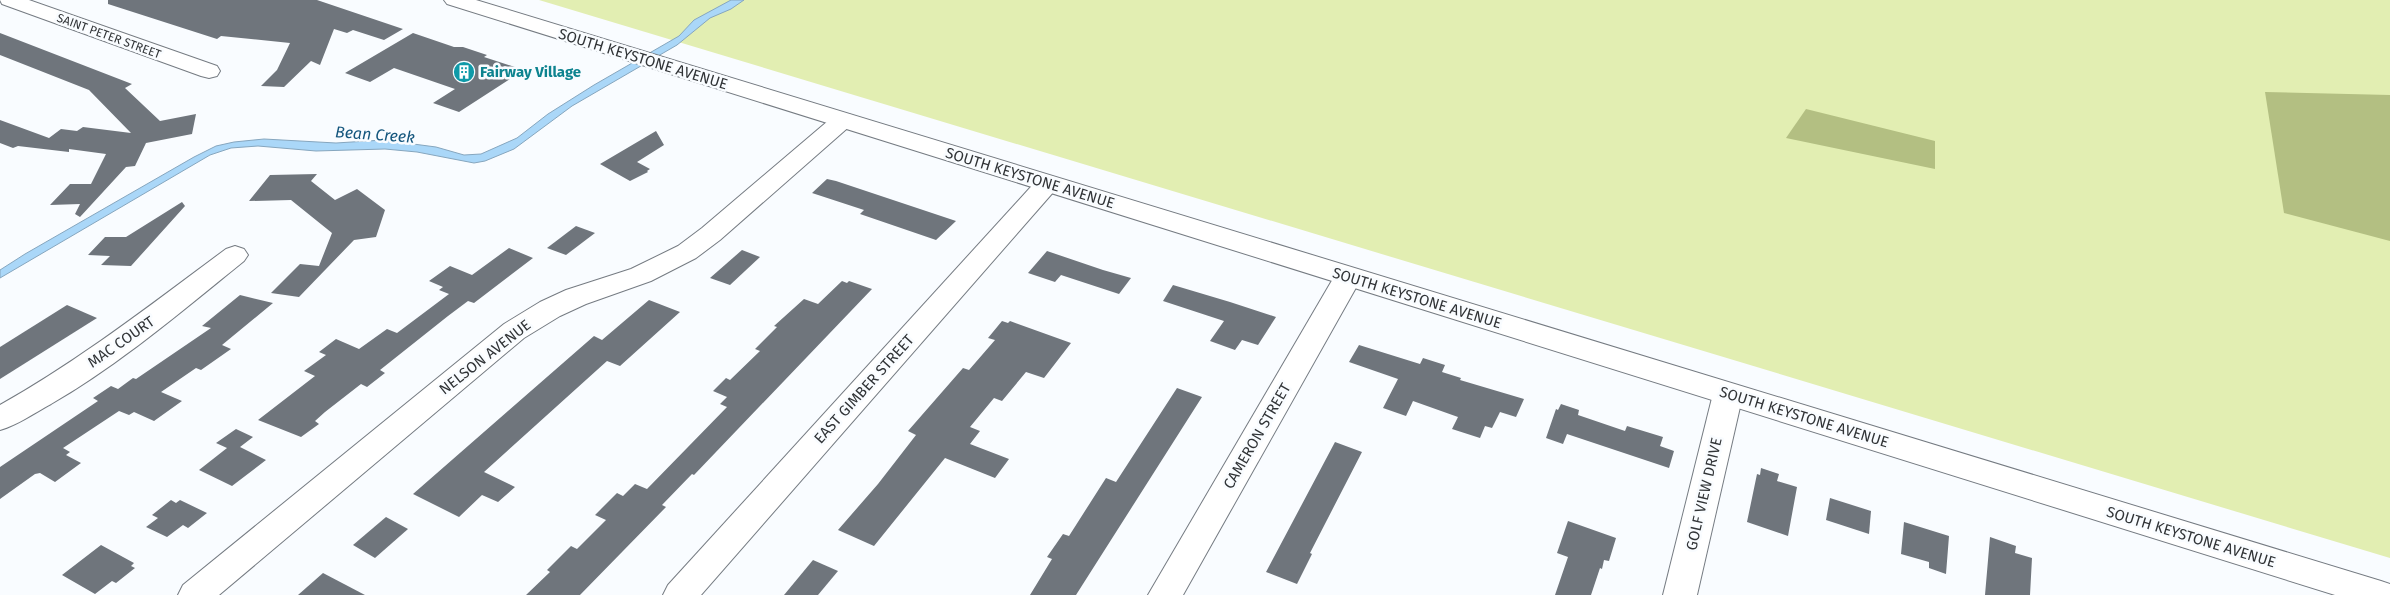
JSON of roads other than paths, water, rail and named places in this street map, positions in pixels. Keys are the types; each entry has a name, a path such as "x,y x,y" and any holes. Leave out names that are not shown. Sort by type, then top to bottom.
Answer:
{"street":[{"name":"SAINT PETER STREET","path":"9,0 208,71"},
{"name":"SOUTH KEYSTONE AVENUE","path":"454,0 2381,595"},
{"name":"NELSON AVENUE","path":"195,595 514,332 550,309 576,297 640,275 687,252 711,234 843,120"},
{"name":"EAST GIMBER STREET","path":"680,595 1047,184"},
{"name":"MAC COURT","path":"0,419 56,386 121,343 235,255"},
{"name":"CAMERON STREET","path":"1165,595 1348,276"},
{"name":"GOLF VIEW DRIVE","path":"1680,595 1728,394"}],"water":[{"name":"Bean Creek","path":"731,0 744,0 731,9 710,18 677,45 572,106 514,149 485,161 474,163 417,152 385,149 316,151 258,146 231,148 210,155 0,278 0,270 25,254 216,146 264,139 336,143 383,140 436,147 464,155 481,154 517,138 548,114 679,36 694,20"}],"place":[{"name":"Fairway Village","path":"464,72"}]}
